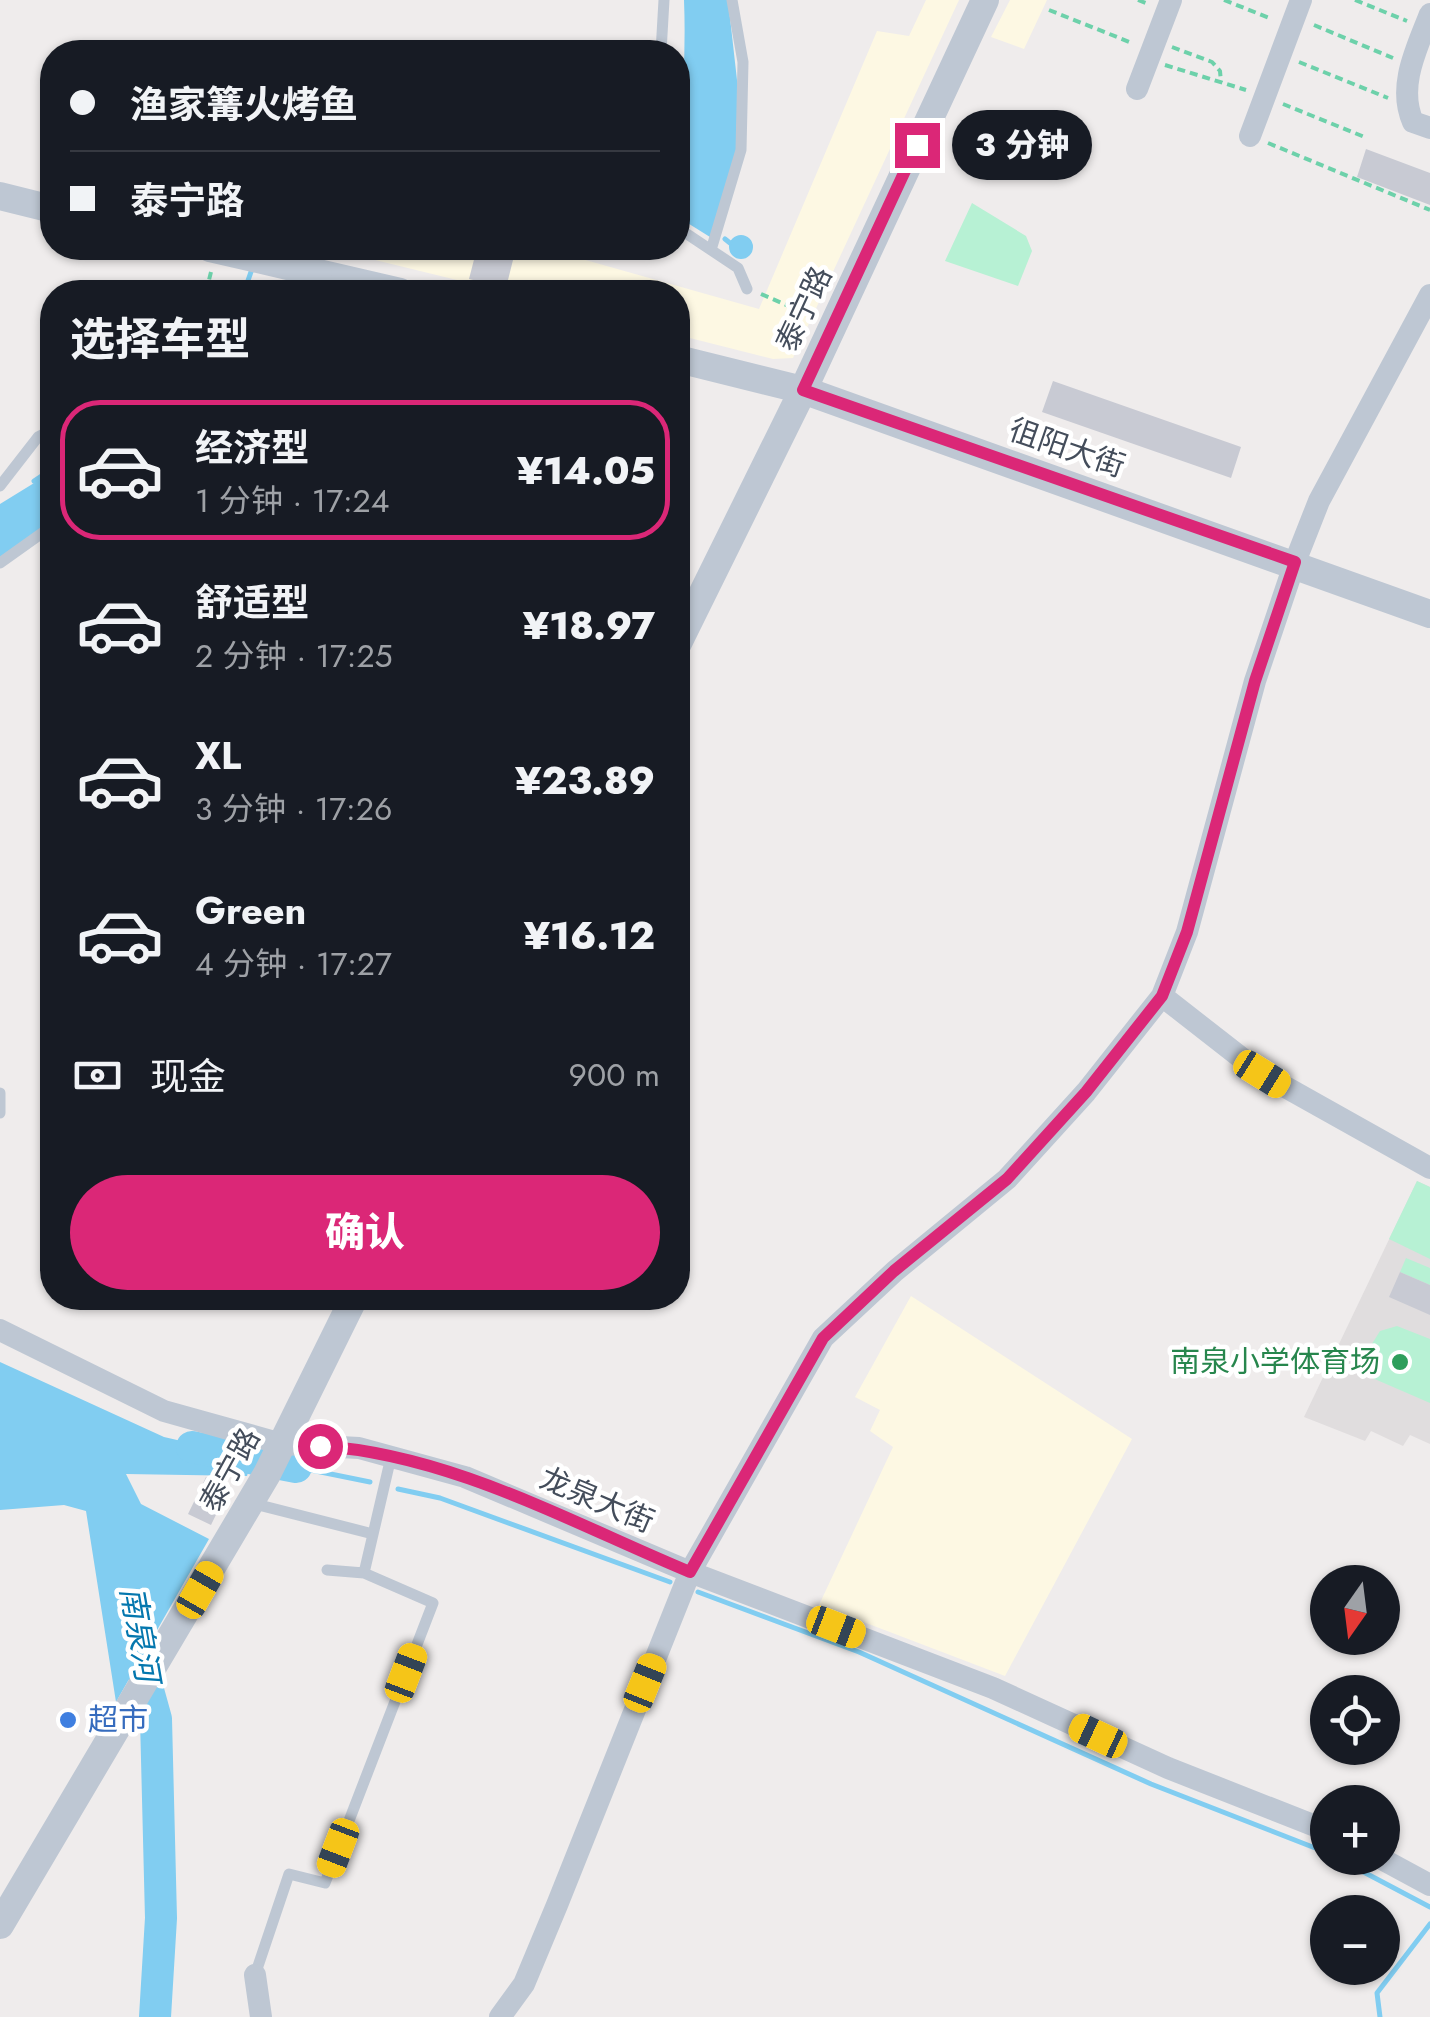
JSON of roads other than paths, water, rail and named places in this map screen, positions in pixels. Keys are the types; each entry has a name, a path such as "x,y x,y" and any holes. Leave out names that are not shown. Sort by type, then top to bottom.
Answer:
{"street":[{"name":"泰宁路","path":"690,619 803,390 984,0"},
{"path":"1137,89 1171,0"},
{"path":"1250,136 1295,14"},
{"path":"1427,21 1410,65 1406,106 1414,122 1430,128"},
{"path":"0,196 40,206"},
{"path":"264,260 351,280"},
{"path":"500,2017 524,1984 690,1572 823,1338 894,1271 1007,1179 1086,1092 1162,996 1187,932 1255,681 1295,562 1319,501 1430,295"},
{"name":"徂阳大街","path":"690,363 803,390 1295,562 1430,614"},
{"path":"1162,996 1262,1074 1430,1168"},
{"name":"泰宁路","path":"0,1925 267,1474 348,1310"},
{"name":"龙泉大街","path":"0,1330 164,1411 282,1444 359,1448 464,1477 690,1572 993,1688 1168,1768 1310,1823"},
{"path":"1400,1869 1430,1885"},
{"path":"255,1975 261,2017"}],"lane":[{"path":"662,40 664,0"},
{"path":"711,250 741,150 742,62 732,0"},
{"path":"690,236 738,268 746,289"},
{"path":"0,486 40,436"},
{"path":"0,563 40,535"},
{"path":"0,1093 0,1112"},
{"path":"364,1573 390,1457"},
{"path":"250,1502 373,1534"},
{"path":"255,1975 289,1874 325,1883 433,1602 364,1573 327,1570"}],"water":[{"path":"684,0 728,0 738,89 736,151 710,237 690,224 690,40 684,40"},
{"path":"741,235 750,238 750,256 741,259 732,256 729,247 732,238"},
{"path":"40,479 40,531 0,559 0,504"},
{"path":"0,1362 164,1437 225,1451 251,1462 247,1476 126,1474 141,1504 209,1539 116,1702 86,1511 64,1505 0,1510"}],"waterway":[{"path":"725,239 730,243"},
{"name":"南泉河","path":"248,280 252,269"},
{"name":"南泉河","path":"34,481 40,477"},
{"path":"192,1447 296,1467"},
{"path":"296,1467 370,1482"},
{"path":"398,1489 440,1498 670,1582"},
{"path":"698,1592 859,1652 1151,1784 1310,1846"},
{"name":"南泉河","path":"138,1654 156,1719 161,1918 155,2017"},
{"path":"1369,1875 1430,1907"},
{"path":"1380,2017 1377,1993 1430,1924"}],"place":[{"name":"南泉小学体育场","path":"1400,1362"},
{"name":"超市","path":"68,1720"}]}
